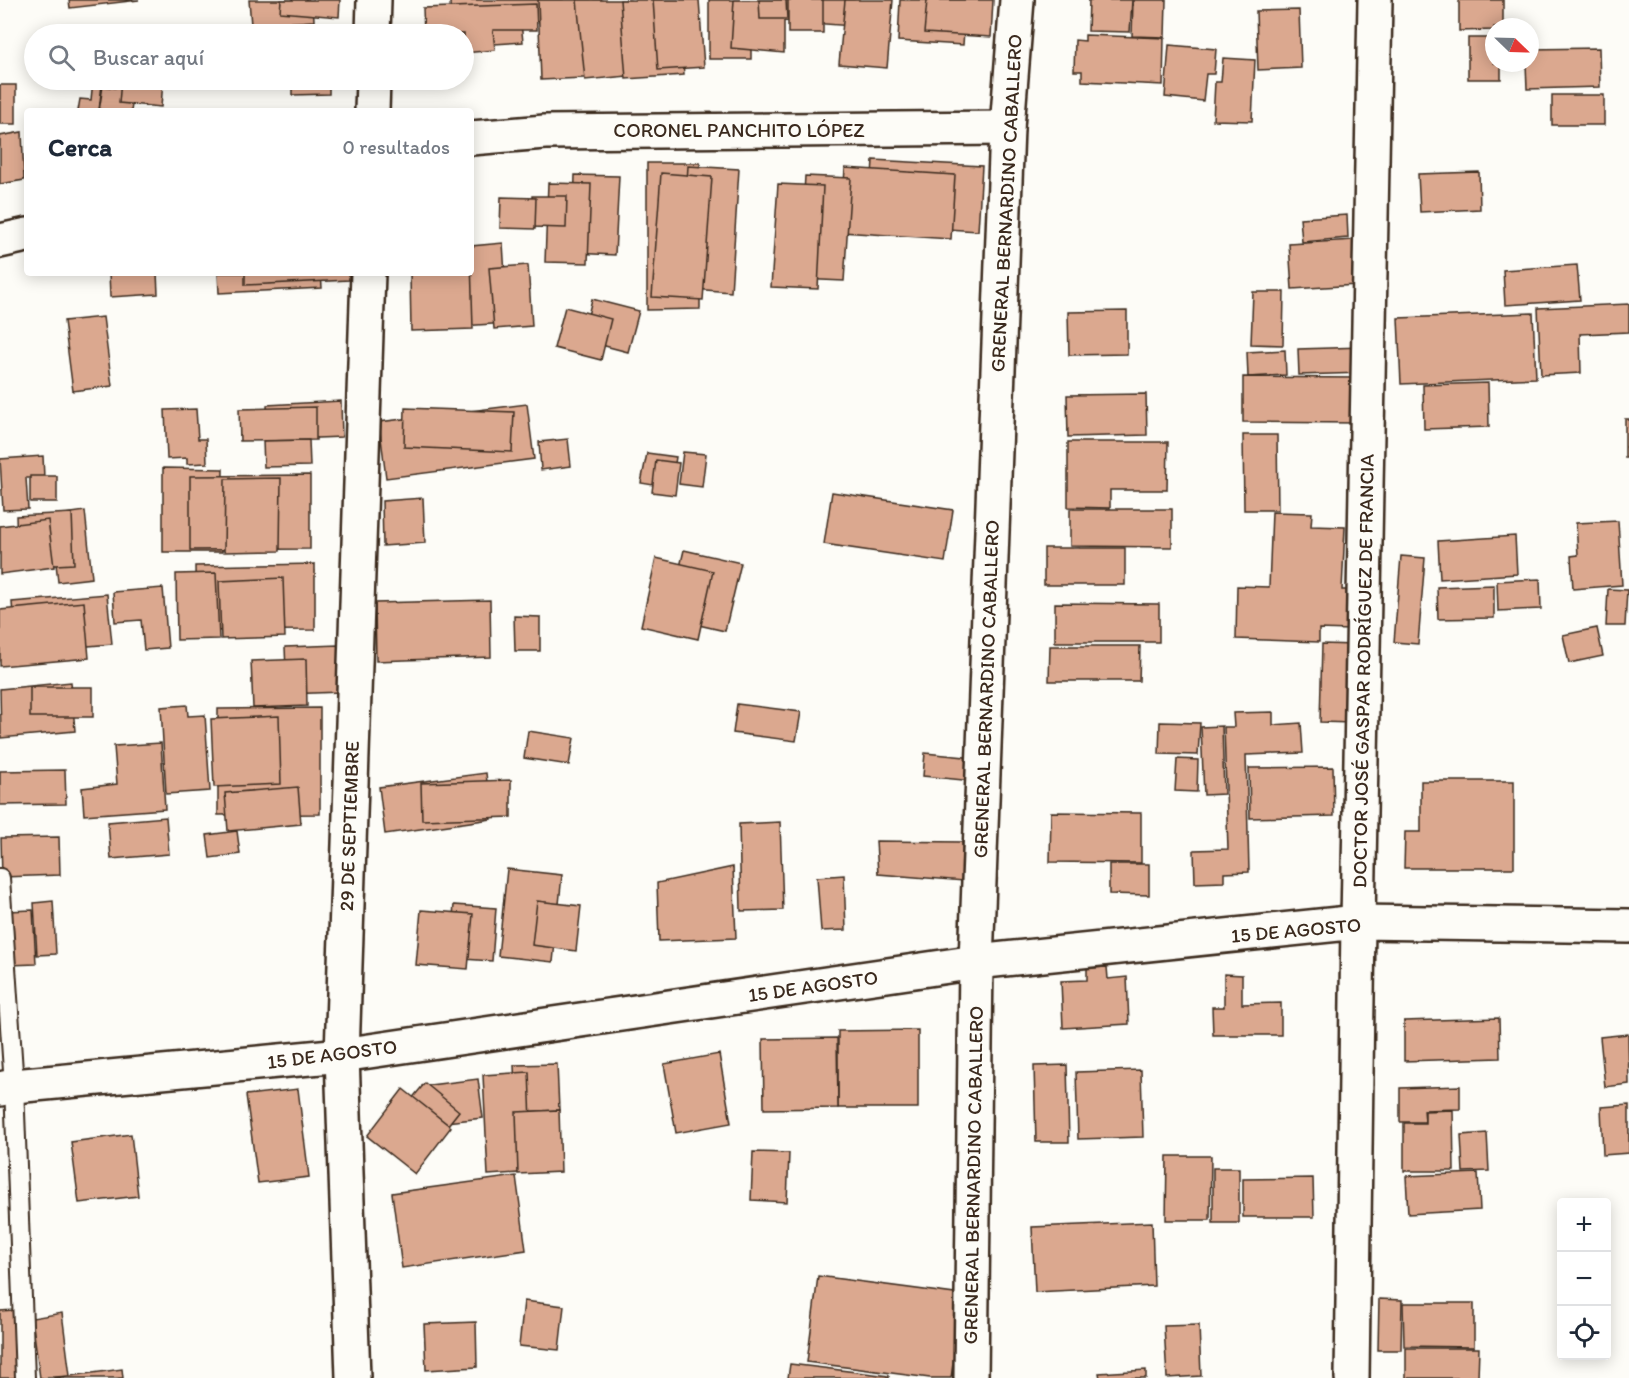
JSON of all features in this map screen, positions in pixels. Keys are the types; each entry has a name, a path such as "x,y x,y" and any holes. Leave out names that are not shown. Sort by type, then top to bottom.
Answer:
{"street":[{"path":"373,24 374,0"},
{"name":"GRENERAL BERNARDINO CABALLERO","path":"971,1378 976,962 1007,128 1017,0"},
{"name":"DOCTOR JOSÉ GASPAR RODRÍGUEZ DE FRANCIA","path":"1352,1378 1375,0"},
{"path":"372,108 373,90"},
{"name":"CORONEL PANCHITO LÓPEZ","path":"474,138 545,132 1007,128"},
{"path":"0,241 24,236"},
{"name":"29 DE SEPTIEMBRE","path":"354,1378 342,1055 368,276"},
{"name":"15 DE AGOSTO","path":"7,1087 342,1055 976,962 1358,922 1629,926"}],"lane":[{"path":"0,878 7,1087 25,1378"}],"building":[{"path":"69,0 139,0 70,8"},
{"path":"249,0 313,0 314,21 251,24"},
{"path":"281,0 340,0 339,17 280,12"},
{"path":"450,0 563,0 565,21 521,22 523,42 474,45 474,24 451,24"},
{"path":"538,0 602,0 605,77 541,80"},
{"path":"577,0 630,0 638,75 585,80"},
{"path":"620,0 678,0 684,75 626,79"},
{"path":"653,0 699,0 704,67 658,70"},
{"path":"709,0 751,0 751,59 709,59"},
{"path":"734,0 854,0 853,26 784,21 784,53 731,48"},
{"path":"759,0 786,0 787,19 760,19"},
{"path":"788,0 823,0 823,33 788,33"},
{"path":"845,0 893,0 887,68 839,64"},
{"path":"900,0 966,0 963,45 898,41"},
{"path":"927,0 993,0 991,37 924,33"},
{"path":"1089,0 1132,0 1130,32 1088,31"},
{"path":"1133,0 1166,0 1165,37 1132,36"},
{"path":"1459,0 1503,0 1503,18 1485,18 1485,30 1459,31"},
{"path":"536,4 537,30 493,30 495,50 474,52 474,24 424,24 423,8"},
{"path":"1299,10 1301,68 1258,70 1256,11"},
{"path":"1085,35 1164,38 1163,85 1082,81 1082,71 1074,71 1075,40 1085,41"},
{"path":"1468,38 1485,38 1485,72 1501,72 1501,79 1468,79"},
{"path":"1169,45 1216,49 1214,74 1206,74 1203,101 1165,97"},
{"path":"1599,48 1600,87 1527,89 1526,72 1539,72 1539,49"},
{"path":"1223,58 1255,60 1252,121 1213,120 1215,82 1221,82"},
{"path":"0,85 16,85 16,124 0,124"},
{"path":"92,90 101,90 99,108 78,108 80,99 91,100"},
{"path":"102,90 134,90 131,108 99,108"},
{"path":"120,90 162,90 161,107 119,103"},
{"path":"292,90 329,90 329,94 292,95"},
{"path":"1552,95 1604,95 1604,125 1552,125"},
{"path":"22,132 24,180 0,184 0,136"},
{"path":"873,160 982,166 978,231 869,224"},
{"path":"647,163 700,163 700,309 647,310"},
{"path":"688,166 739,169 731,292 680,288"},
{"path":"845,168 955,175 951,239 841,232"},
{"path":"1479,172 1480,209 1420,212 1418,174"},
{"path":"661,173 712,177 703,300 652,297"},
{"path":"575,175 619,176 615,255 573,253"},
{"path":"805,176 851,178 844,281 799,279"},
{"path":"548,183 591,184 588,263 545,262"},
{"path":"778,184 823,186 818,289 771,287"},
{"path":"532,196 567,196 566,228 531,227"},
{"path":"501,197 536,198 535,229 500,228"},
{"path":"1347,215 1348,238 1302,242 1300,218"},
{"path":"1354,240 1357,285 1292,289 1289,244"},
{"path":"503,243 508,323 446,327 443,276 474,276 474,246"},
{"path":"528,265 532,326 494,329 489,268"},
{"path":"1577,265 1580,300 1505,305 1503,270"},
{"path":"109,276 157,276 158,294 110,297"},
{"path":"218,276 321,276 322,288 219,293"},
{"path":"245,276 349,276 349,280 245,285"},
{"path":"410,276 471,276 473,329 411,331"},
{"path":"1253,292 1284,292 1283,345 1251,344"},
{"path":"592,299 639,311 628,352 582,340"},
{"path":"1629,304 1629,332 1580,334 1581,373 1541,375 1538,308"},
{"path":"565,307 611,319 601,360 554,348"},
{"path":"1127,311 1127,354 1069,355 1068,312"},
{"path":"1533,313 1536,378 1401,384 1398,318"},
{"path":"103,317 112,386 73,391 64,321"},
{"path":"1363,347 1363,373 1299,375 1298,349"},
{"path":"1285,350 1286,375 1248,377 1247,352"},
{"path":"1243,377 1357,378 1357,423 1243,422"},
{"path":"1488,383 1489,427 1424,429 1423,385"},
{"path":"1146,394 1147,435 1068,437 1067,395"},
{"path":"341,401 342,437 268,440 267,405"},
{"path":"527,404 534,459 386,478 379,422"},
{"path":"316,407 316,440 240,441 239,409"},
{"path":"405,408 514,412 512,452 404,447"},
{"path":"196,409 198,439 206,439 207,463 187,464 187,458 167,459 165,410"},
{"path":"1625,419 1629,419 1629,458 1625,458"},
{"path":"1243,435 1277,435 1278,510 1244,510"},
{"path":"568,439 571,466 541,470 539,442"},
{"path":"309,440 310,466 264,467 263,441"},
{"path":"1068,442 1168,442 1167,490 1110,490 1110,508 1068,507"},
{"path":"683,452 706,454 702,487 679,484"},
{"path":"647,453 676,457 671,488 641,483"},
{"path":"43,456 44,478 26,478 28,509 3,510 0,459"},
{"path":"656,460 679,463 675,495 652,492"},
{"path":"163,468 223,469 222,552 163,552"},
{"path":"310,475 310,549 190,550 190,476"},
{"path":"30,476 57,476 57,502 30,502"},
{"path":"281,478 280,551 224,552 225,479"},
{"path":"832,492 953,510 945,562 824,544"},
{"path":"423,498 425,543 383,546 382,501"},
{"path":"1070,509 1172,509 1172,547 1070,546"},
{"path":"85,511 92,578 58,582 51,516"},
{"path":"1272,512 1312,513 1311,526 1345,527 1342,590 1352,590 1350,630 1319,629 1319,642 1236,639 1237,586 1269,587"},
{"path":"72,513 74,564 18,567 16,516"},
{"path":"48,520 54,567 0,574 0,526"},
{"path":"1618,521 1622,585 1573,589 1571,556 1578,555 1576,523"},
{"path":"1515,536 1517,574 1440,579 1438,541"},
{"path":"1044,548 1125,548 1125,585 1044,585"},
{"path":"684,550 741,563 725,631 668,618"},
{"path":"1401,556 1425,558 1418,644 1394,642"},
{"path":"656,558 713,571 698,639 641,626"},
{"path":"315,564 315,630 196,631 195,566"},
{"path":"216,573 219,639 177,640 176,574"},
{"path":"283,578 285,637 221,639 219,581"},
{"path":"1540,579 1541,609 1498,611 1497,581"},
{"path":"1494,585 1494,618 1438,619 1437,587"},
{"path":"163,588 168,648 144,650 141,620 115,622 113,592"},
{"path":"1608,589 1627,590 1625,626 1606,626"},
{"path":"107,594 112,644 16,652 12,602"},
{"path":"490,600 491,657 376,661 375,603"},
{"path":"84,602 89,658 0,666 0,610"},
{"path":"1055,603 1159,604 1159,642 1055,642"},
{"path":"514,616 540,617 540,651 515,651"},
{"path":"1597,628 1603,656 1569,663 1563,635"},
{"path":"1322,644 1356,645 1353,723 1320,722"},
{"path":"339,645 341,692 287,694 285,647"},
{"path":"1050,646 1140,646 1139,681 1049,681"},
{"path":"306,659 307,706 253,708 251,661"},
{"path":"71,682 75,731 1,738 0,689"},
{"path":"30,687 93,687 93,717 30,717"},
{"path":"737,704 801,712 796,741 733,733"},
{"path":"187,705 188,716 205,715 210,791 166,794 161,707"},
{"path":"320,708 320,814 218,815 218,709"},
{"path":"1273,712 1273,725 1301,723 1303,753 1246,755 1249,872 1224,873 1224,882 1195,883 1194,850 1228,849 1224,727 1234,727 1233,713"},
{"path":"279,716 281,784 214,787 211,719"},
{"path":"1160,722 1200,723 1198,755 1159,754"},
{"path":"1222,726 1224,794 1204,795 1201,727"},
{"path":"528,731 574,738 569,765 524,758"},
{"path":"161,743 165,809 84,815 82,788 117,784 114,746"},
{"path":"925,753 975,758 973,781 923,776"},
{"path":"1177,759 1198,760 1197,792 1175,791"},
{"path":"1333,767 1334,816 1250,818 1249,768"},
{"path":"65,770 66,804 0,805 0,771"},
{"path":"486,773 491,819 385,834 379,787"},
{"path":"511,780 511,817 422,820 421,783"},
{"path":"1421,781 1514,781 1514,868 1404,868 1405,832 1421,832"},
{"path":"298,787 301,824 228,831 225,793"},
{"path":"1051,812 1141,813 1141,863 1050,862"},
{"path":"166,817 169,854 111,859 108,822"},
{"path":"780,822 783,910 741,911 739,824"},
{"path":"237,831 240,854 210,858 207,835"},
{"path":"59,837 60,875 2,877 1,838"},
{"path":"876,841 962,842 964,881 878,874"},
{"path":"1109,864 1149,864 1149,895 1109,894"},
{"path":"733,867 736,938 659,941 657,883"},
{"path":"507,869 562,875 553,962 498,956"},
{"path":"844,875 846,930 821,931 817,877"},
{"path":"53,901 56,954 37,955 34,903"},
{"path":"537,901 581,906 576,951 532,945"},
{"path":"454,905 496,908 492,961 449,958"},
{"path":"33,910 36,964 9,965 7,911"},
{"path":"421,910 473,914 468,969 416,965"},
{"path":"1107,967 1108,979 1127,977 1129,1024 1063,1028 1061,981 1087,980 1087,968"},
{"path":"1224,974 1242,975 1242,1004 1281,1003 1281,1035 1213,1035 1212,1007 1224,1007"},
{"path":"1499,1018 1500,1058 1404,1061 1404,1021"},
{"path":"918,1030 918,1108 838,1108 838,1031"},
{"path":"1628,1034 1629,1084 1605,1087 1600,1037"},
{"path":"837,1038 838,1108 764,1109 763,1039"},
{"path":"719,1054 731,1123 676,1133 664,1064"},
{"path":"557,1064 559,1110 516,1112 514,1065"},
{"path":"1067,1065 1069,1142 1036,1142 1034,1066"},
{"path":"1141,1070 1143,1137 1078,1139 1076,1072"},
{"path":"529,1072 533,1172 488,1175 483,1075"},
{"path":"478,1079 483,1118 427,1124 422,1086"},
{"path":"425,1083 459,1111 425,1154 390,1125"},
{"path":"1460,1086 1460,1109 1424,1110 1425,1122 1400,1122 1400,1088"},
{"path":"298,1089 309,1177 258,1183 246,1095"},
{"path":"403,1089 451,1127 415,1174 367,1136"},
{"path":"1629,1105 1629,1153 1603,1155 1601,1107"},
{"path":"559,1110 561,1172 518,1174 516,1112"},
{"path":"1453,1110 1454,1171 1404,1171 1404,1123 1425,1123 1425,1111"},
{"path":"1487,1133 1489,1171 1463,1172 1461,1135"},
{"path":"131,1134 138,1196 79,1203 71,1142"},
{"path":"753,1152 789,1153 787,1202 751,1200"},
{"path":"1167,1156 1211,1156 1210,1220 1166,1220"},
{"path":"1213,1168 1239,1168 1239,1223 1213,1223"},
{"path":"1478,1173 1480,1210 1408,1214 1406,1176"},
{"path":"516,1176 526,1250 402,1268 392,1193"},
{"path":"1313,1178 1314,1217 1243,1217 1243,1179"},
{"path":"1152,1222 1154,1286 1035,1292 1032,1227"},
{"path":"818,1276 962,1295 951,1378 930,1378 807,1362"},
{"path":"1379,1299 1402,1300 1401,1350 1378,1350"},
{"path":"524,1301 564,1306 559,1350 519,1346"},
{"path":"1403,1303 1474,1303 1474,1347 1404,1346"},
{"path":"14,1310 17,1378 0,1378 0,1311"},
{"path":"62,1313 70,1376 40,1378 32,1318"},
{"path":"476,1322 477,1367 426,1370 424,1324"},
{"path":"1199,1325 1201,1376 1167,1378 1164,1326"},
{"path":"1406,1348 1479,1348 1478,1378 1406,1378"},
{"path":"790,1364 889,1376 889,1378 788,1378"},
{"path":"122,1369 123,1378 53,1378 70,1376"},
{"path":"1146,1370 1146,1378 1100,1378 1099,1373"}]}
